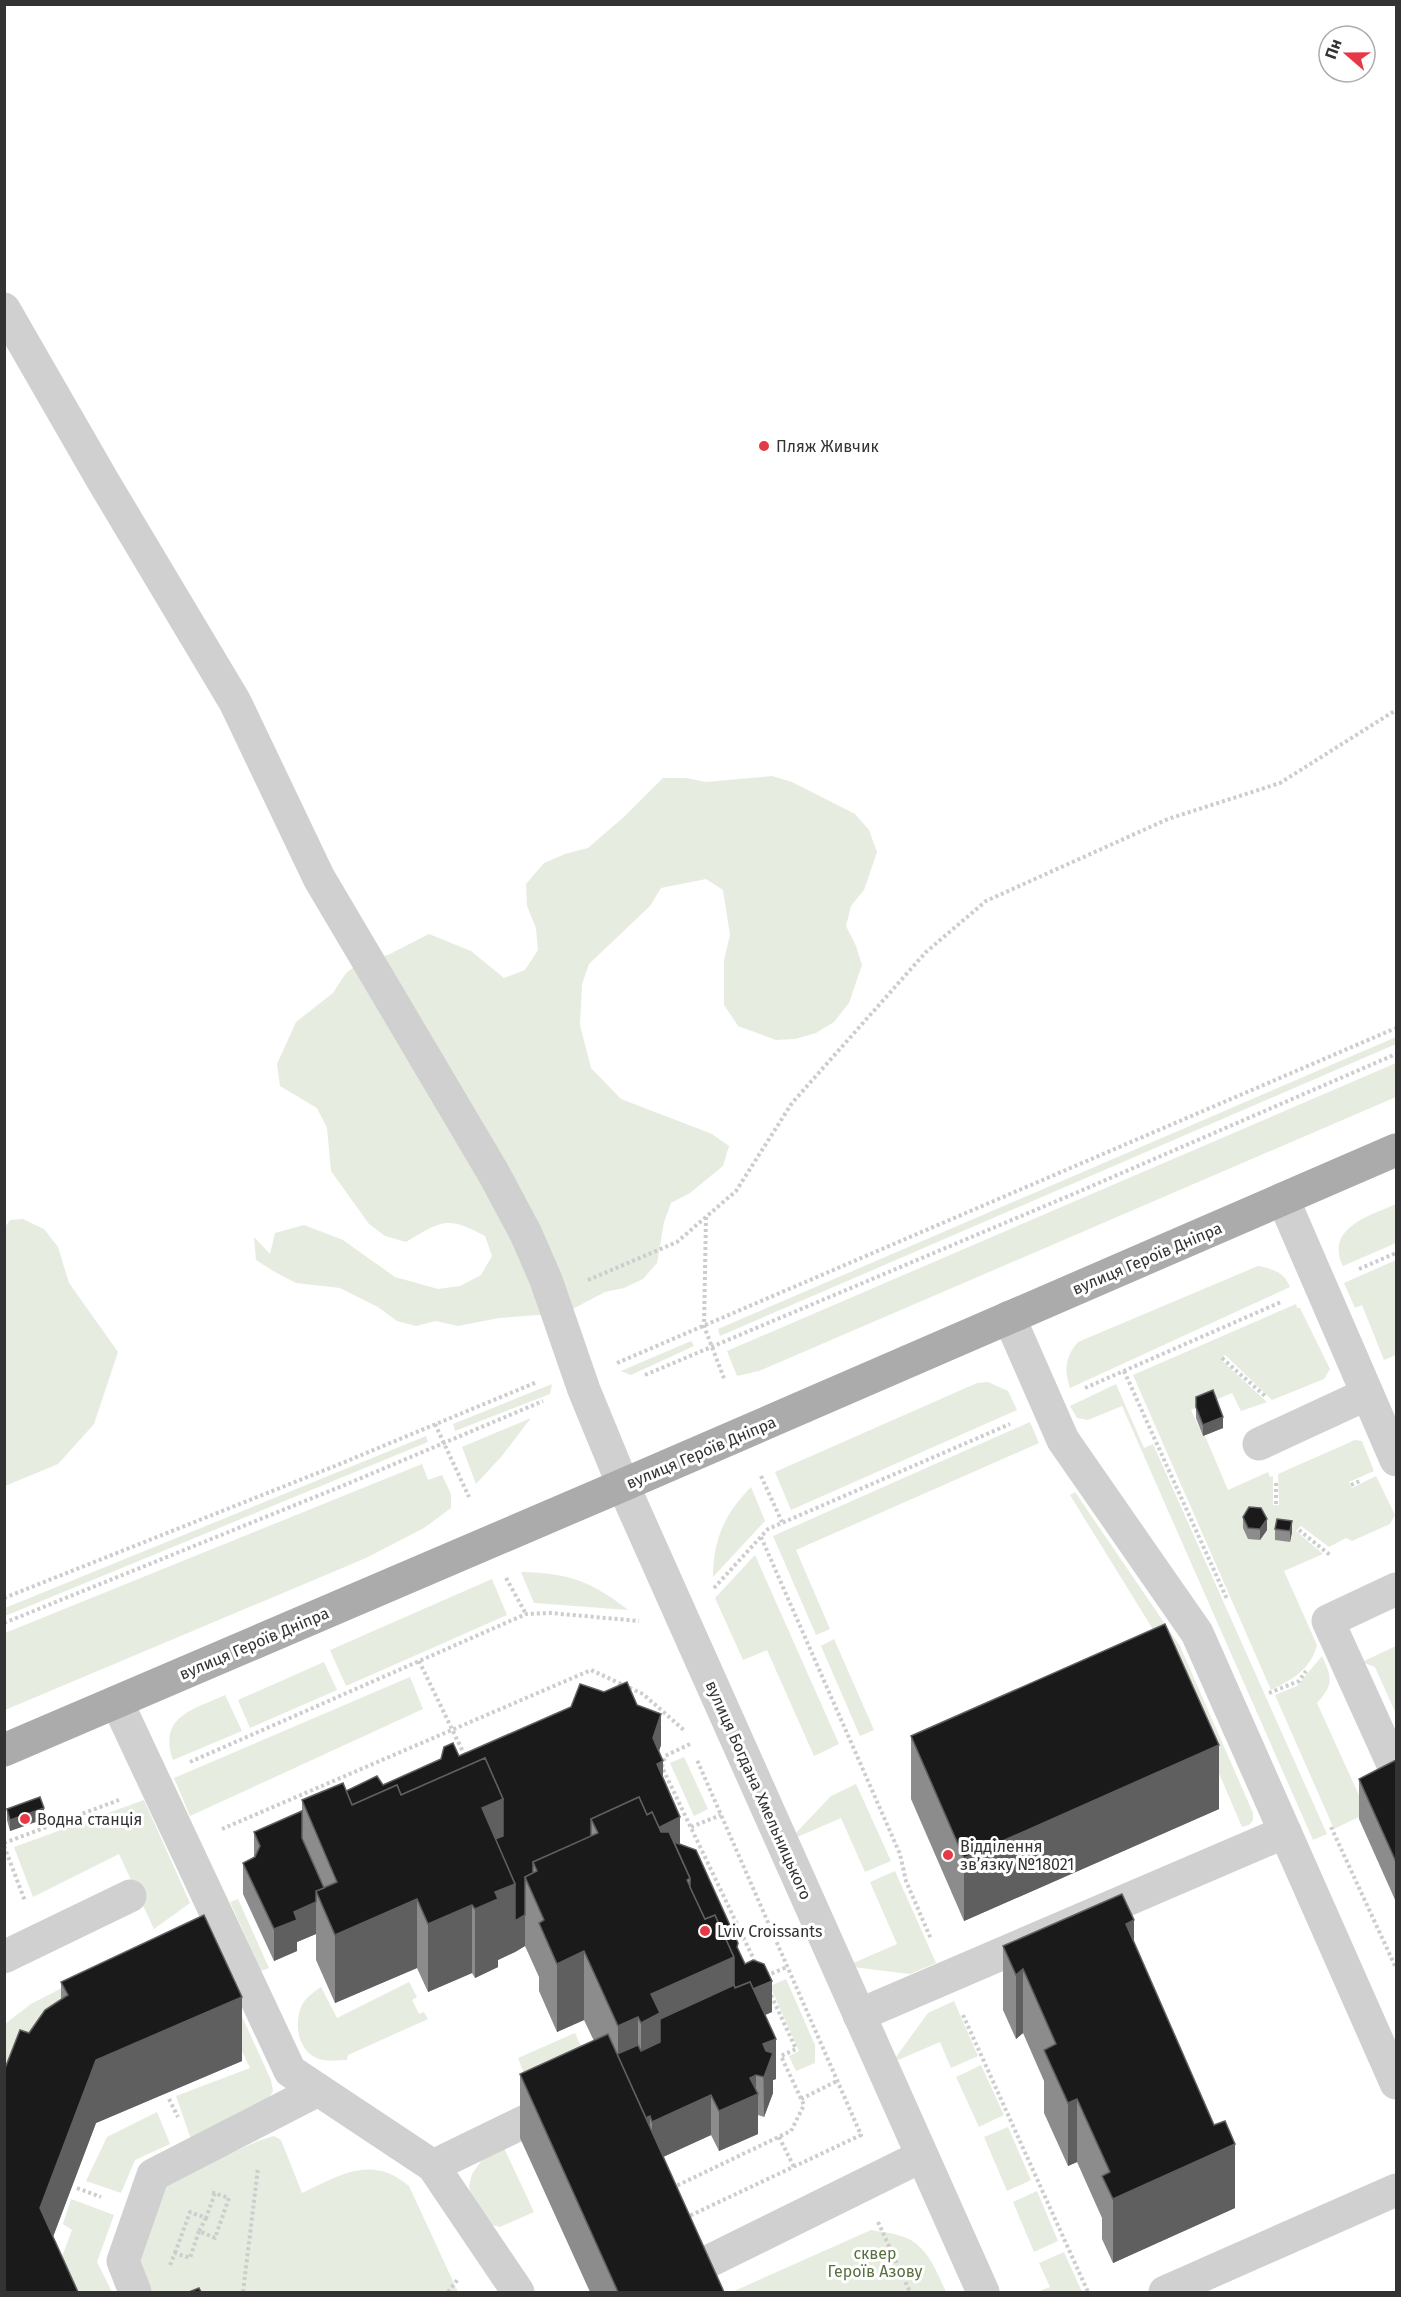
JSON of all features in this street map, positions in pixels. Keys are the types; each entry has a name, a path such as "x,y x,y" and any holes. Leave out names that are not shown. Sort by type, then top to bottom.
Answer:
{"main road":[{"name":"вулиця Героїв Дніпра","path":"4,1750 624,1485 1396,1150"}],"street":[{"name":"вулиця Богдана Хмельницького","path":"4,309 235,702 320,878 494,1174 526,1234 551,1296 584,1390 624,1485 983,2292"},
{"path":"1283,1199 1396,1460"},
{"path":"1009,1317 1063,1440 1197,1633 1396,2083"},
{"path":"1259,1444 1367,1394"},
{"path":"1396,1589 1328,1621 1396,1771"},
{"path":"117,1702 290,2071 433,2166 518,2292"},
{"path":"859,2015 1285,1832"},
{"path":"4,1957 130,1896"},
{"path":"135,2292 123,2261 153,2175 318,2090"},
{"path":"433,2166 588,2091"},
{"path":"687,2272 922,2156"},
{"path":"1165,2292 1396,2190"}],"path":[{"path":"551,1296 677,1242 736,1191 792,1103 926,952 986,901 1168,819 1280,783 1396,710"},
{"path":"610,1366 1396,1028"},
{"path":"645,1375 1396,1054"},
{"path":"705,1217 704,1326 724,1381"},
{"path":"1354,1271 1396,1253"},
{"path":"1080,1390 1288,1299"},
{"path":"1222,1358 1272,1403"},
{"path":"4,1598 542,1380"},
{"path":"4,1623 544,1401"},
{"path":"711,1591 768,1529 1014,1422"},
{"path":"435,1424 469,1497"},
{"path":"1276,1472 1276,1504"},
{"path":"761,1476 782,1522"},
{"path":"1299,1530 1330,1555"},
{"path":"761,1537 900,1854 906,1881 947,1978 1088,2292"},
{"path":"503,1572 526,1614"},
{"path":"182,1766 526,1614 551,1613 643,1621"},
{"path":"419,1661 468,1760"},
{"path":"183,1845 591,1670 643,1694 684,1729 861,2135 670,2225 687,2272"},
{"path":"690,1744 665,1756 662,1767 757,1967"},
{"path":"39,1940 4,1845 127,1797"},
{"path":"691,1827 721,1815"},
{"path":"762,1977 788,1967"},
{"path":"663,2192 791,2132 804,2105 781,2056 796,2049 767,1988"},
{"path":"801,2099 837,2081"},
{"path":"243,2292 264,2118"},
{"path":"779,2137 794,2167"},
{"path":"153,2175 229,2198 215,2238 199,2231"},
{"path":"861,2186 910,2292"},
{"path":"175,2253 190,2258 215,2193"},
{"path":"126,2252 170,2266 190,2212 206,2218"}],"green space":[{"path":"772,776 792,782 855,814 869,830 877,852 864,890 851,906 846,926 862,965 849,1003 834,1022 816,1033 795,1039 776,1040 738,1026 724,1005 724,960 730,935 723,890 706,879 661,888 650,906 589,964 582,984 580,1025 591,1068 621,1099 712,1134 729,1146 723,1166 690,1193 671,1203 664,1222 657,1263 643,1279 624,1288 605,1292 565,1313 499,1318 458,1326 436,1321 416,1326 397,1321 378,1307 340,1288 296,1283 256,1260 254,1237 270,1254 275,1233 304,1225 343,1240 395,1277 438,1289 460,1286 481,1275 492,1256 485,1236 472,1229 453,1223 444,1223 406,1242 385,1236 369,1224 331,1171 327,1128 317,1108 280,1086 277,1064 296,1022 333,993 346,973 365,959 388,955 429,934 471,951 504,978 525,970 538,950 536,928 527,906 526,884 544,863 588,848 625,816 663,778 686,778 706,782"},
{"path":"1396,1037 1396,1044 720,1336 718,1329"},
{"path":"1396,1063 1396,1097 759,1371 737,1376 727,1351"},
{"path":"1396,1204 1396,1243 1343,1266 1339,1253 1340,1242 1345,1232 1363,1219"},
{"path":"23,1219 44,1229 58,1247 69,1283 118,1352 94,1424 58,1464 5,1486 5,1227 10,1220"},
{"path":"1396,1260 1396,1355 1384,1360 1362,1305 1355,1308 1344,1283"},
{"path":"1258,1266 1277,1272 1285,1278 1290,1287 1070,1388 1067,1375 1068,1358 1078,1342"},
{"path":"1296,1304 1330,1369 1324,1379 1272,1400 1225,1355 1221,1360 1267,1402 1241,1411 1232,1393 1191,1410 1228,1490 1268,1472 1270,1477 1273,1476 1273,1505 1279,1505 1278,1474 1355,1440 1362,1441 1374,1471 1349,1482 1352,1488 1376,1476 1395,1515 1390,1524 1352,1541 1346,1538 1329,1547 1301,1526 1296,1531 1323,1554 1284,1571 1317,1645 1310,1661 1300,1673 1271,1690 1133,1375"},
{"path":"691,1341 694,1346 631,1375 621,1371"},
{"path":"988,1382 1008,1391 1017,1410 791,1510 775,1472 977,1383"},
{"path":"552,1384 550,1394 455,1431 453,1424"},
{"path":"1116,1384 1144,1448 1153,1444 1327,1834 1313,1840 1122,1406 1088,1420 1077,1418 1070,1406"},
{"path":"531,1418 501,1457 476,1484 462,1447"},
{"path":"1030,1422 1039,1443 796,1550 830,1629 816,1635 773,1536"},
{"path":"426,1436 428,1442 5,1616 5,1608"},
{"path":"422,1464 428,1480 442,1475 451,1494 451,1508 424,1528 366,1558 5,1710 5,1633"},
{"path":"751,1487 765,1521 713,1577 715,1551 722,1528 734,1507"},
{"path":"1075,1492 1180,1646 1253,1813 1253,1820 1249,1825 1242,1827 1167,1652 1070,1495"},
{"path":"755,1555 839,1744 814,1756 767,1650 743,1660 715,1598"},
{"path":"521,1572 552,1574 578,1580 602,1592 628,1610 534,1603"},
{"path":"492,1579 507,1615 346,1686 330,1650"},
{"path":"834,1639 874,1730 860,1736 821,1646"},
{"path":"1396,1646 1396,1714 1375,1667 1362,1662"},
{"path":"1322,1656 1330,1681 1317,1703 1367,1813 1334,1829 1275,1695 1297,1686"},
{"path":"324,1662 337,1690 250,1728 238,1700"},
{"path":"410,1677 423,1709 190,1816 174,1778"},
{"path":"225,1695 242,1731 173,1760 170,1733 174,1724 191,1711"},
{"path":"684,1757 708,1809 694,1816 670,1763"},
{"path":"856,1784 891,1861 865,1872 841,1818 795,1838 794,1835 831,1796"},
{"path":"144,1800 190,1903 154,1929 119,1854 33,1897 14,1847"},
{"path":"895,1871 936,1963 910,1974 853,1967 851,1964 897,1944 870,1882"},
{"path":"238,1899 269,1968 261,1971 230,1902"},
{"path":"197,1918 271,2080 273,2091 267,2101 192,2142 176,2096 250,2068 200,1963 127,1953"},
{"path":"87,1975 5,2094 5,2024 31,2004"},
{"path":"786,1979 815,2045 815,2063 796,2071 789,2056 799,2051 770,1986"},
{"path":"409,1982 417,1997 412,2000 419,2014 424,2012 428,2019 348,2055 347,2060 322,2060 306,2050 299,2035 298,2018 303,2003 321,1987 337,2018"},
{"path":"954,2001 978,2056 951,2068 940,2042 898,2060 896,2057 928,2013"},
{"path":"575,2033 589,2065 531,2091 518,2058"},
{"path":"981,2065 1004,2115 979,2127 956,2077"},
{"path":"157,2112 170,2144 135,2160 121,2193 86,2181 107,2137"},
{"path":"1008,2127 1031,2180 1007,2191 984,2137"},
{"path":"274,2136 281,2140 302,2193 343,2174 369,2169 395,2176 409,2186 458,2292 146,2292 137,2250 165,2185 180,2176"},
{"path":"504,2148 534,2212 500,2227 489,2224 471,2195 469,2186 472,2174 484,2157"},
{"path":"1037,2191 1058,2241 1034,2252 1013,2202"},
{"path":"71,2199 114,2215 97,2262 112,2292 65,2292 57,2270 72,2230 63,2224"},
{"name":"сквер Героїв Азову","path":"871,2230 900,2236 919,2246 930,2260 946,2292 732,2292"},
{"path":"1064,2252 1082,2292 1037,2292 1050,2287 1039,2263"}],"building":[{"path":"1213,1390 1223,1417 1203,1425 1196,1407 1196,1397"},
{"path":"1249,1507 1261,1508 1267,1519 1260,1529 1248,1528 1243,1517"},
{"path":"1277,1519 1292,1521 1290,1531 1275,1529"},
{"path":"1165,1624 1219,1745 964,1858 911,1736"},
{"path":"627,1682 637,1705 661,1714 653,1738 663,1761 657,1764 680,1817 660,1827 661,1832 652,1812 647,1815 639,1797 591,1819 591,1837 533,1862 533,1873 525,1877 525,1915 515,1921 515,1884 495,1839 503,1836 503,1799 485,1758 401,1795 397,1785 352,1805 346,1791 377,1776 383,1785 441,1759 444,1747 453,1743 459,1756 571,1707 580,1684 604,1692"},
{"path":"485,1758 503,1799 482,1808 515,1884 495,1892 498,1899 475,1909 472,1905 428,1924 417,1899 335,1935 316,1891 337,1882 302,1800 343,1783 352,1805 397,1785 401,1795"},
{"path":"1396,1760 1396,1862 1359,1779"},
{"path":"40,1797 44,1808 10,1820 7,1809"},
{"path":"639,1797 647,1815 652,1812 661,1832 669,1832 690,1878 687,1880 705,1919 715,1915 734,1957 651,1994 660,2013 641,2023 638,2017 618,2026 584,1951 557,1964 539,1923 544,1920 525,1877 537,1871 533,1862 598,1833 591,1819"},
{"path":"302,1811 302,1838 324,1888 316,1891 316,1902 294,1912 297,1920 274,1929 243,1863 255,1857 260,1846 254,1832"},
{"path":"674,1842 696,1850 738,1943 737,1947 745,1964 753,1960 764,1964 772,1981 753,1989 750,1982 735,1988 734,1957 715,1915 705,1919 690,1887 690,1878"},
{"path":"1122,1894 1134,1920 1126,1924 1214,2125 1225,2121 1235,2144 1113,2199 1102,2176 1110,2172 1077,2099 1068,2103 1044,2050 1056,2044 1023,1969 1016,1975 1003,1946"},
{"path":"204,1915 242,1997 96,2060 40,2208 78,2292 4,2292 4,2071 20,2030 29,2033 45,2010 68,1995 61,1982"},
{"path":"750,1982 776,2039 763,2044 766,2051 773,2053 764,2077 756,2075 750,2078 758,2094 719,2111 711,2095 652,2122 650,2116 646,2118 617,2054 638,2045 641,2051 660,2042 660,2019 734,1985 735,1988"},
{"path":"608,2034 724,2292 618,2292 520,2074"},
{"path":"199,2288 201,2292 189,2292"}],"place":[{"name":"Пляж Живчик","path":"764,446"},
{"name":"Водна станція","path":"25,1819"},
{"name":"Відділення зв’язку №18021","path":"948,1855"},
{"name":"Lviv Croissants","path":"705,1931"}]}
